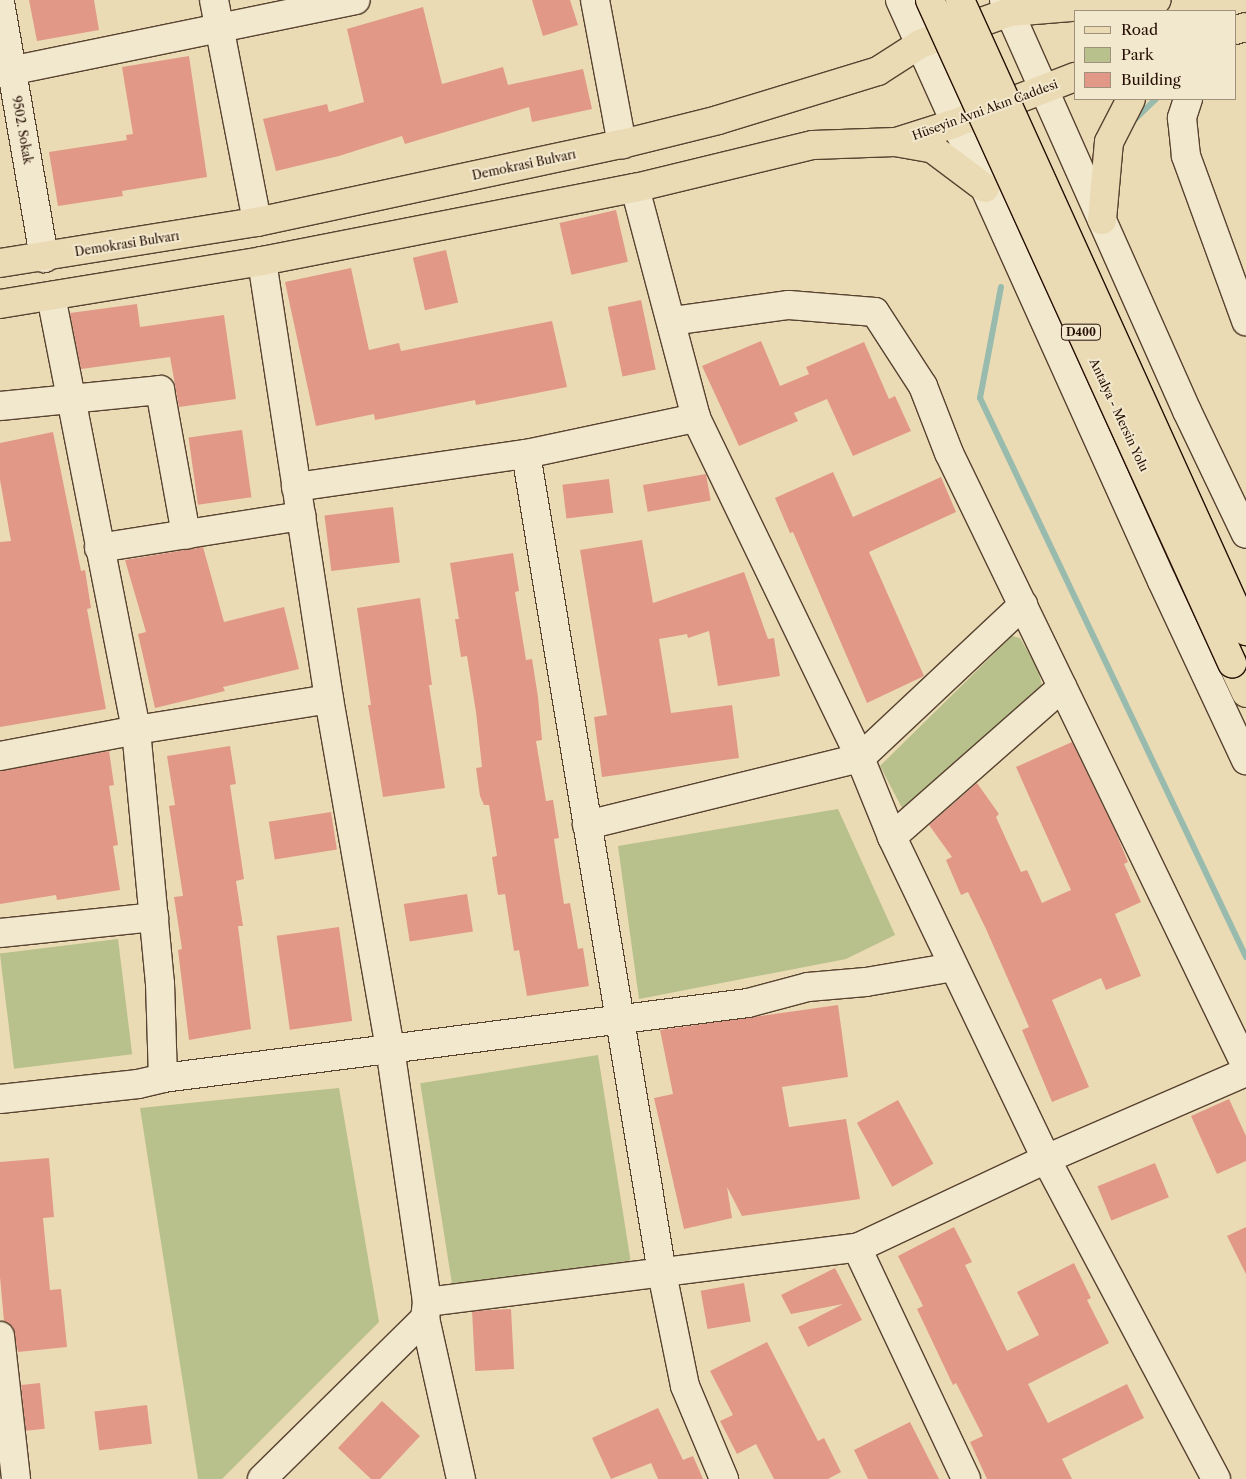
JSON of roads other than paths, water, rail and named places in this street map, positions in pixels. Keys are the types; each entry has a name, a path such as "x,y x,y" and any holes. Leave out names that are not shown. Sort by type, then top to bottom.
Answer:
{"main road":[{"name":"Antalya - Mersin Yolu","path":"930,0 1246,693"},
{"name":"Antalya - Mersin Yolu","path":"960,0 1246,632"},
{"path":"1015,7 1062,10 1148,1"},
{"name":"Demokrasi Bulvarı","path":"0,263 44,258 257,222 622,144 718,120 878,71 920,44 1015,7"},
{"name":"Hüseyin Avni Akın Caddesi","path":"895,142 953,124 1074,77"},
{"path":"1102,220 1109,142 1130,100"},
{"path":"0,304 262,261 635,188 813,145 895,142 933,149 985,188"}],"street":[{"path":"214,0 257,222"},
{"path":"6,71 356,0"},
{"path":"595,0 622,144"},
{"path":"900,0 953,124 985,188 1162,581 1246,760"},
{"name":"9502. Sokak","path":"0,2 6,71 44,258"},
{"path":"1015,7 1044,90 1187,411 1246,534"},
{"path":"1188,100 1182,118 1186,156 1246,320"},
{"path":"635,188 672,321 696,418 860,758 892,838 1046,1159 1216,1479"},
{"path":"262,261 329,699 390,1048 426,1310 460,1479"},
{"path":"51,296 136,730 154,917 163,1078"},
{"path":"672,321 789,305 875,312 923,386 949,453 1246,1066"},
{"path":"0,406 70,397 160,390 186,535"},
{"path":"296,487 526,454 696,418"},
{"path":"526,454 618,1021 662,1273 685,1386 724,1479"},
{"path":"99,548 301,516"},
{"path":"587,825 860,758 1023,605"},
{"path":"892,838 1062,687"},
{"path":"0,756 136,730 329,699"},
{"path":"0,933 154,917"},
{"path":"0,1099 138,1084 163,1078 390,1048 618,1021 748,1003 808,988 866,982 954,967"},
{"path":"262,1479 426,1310 662,1273 857,1248 1046,1159 1246,1072"},
{"path":"857,1248 966,1479"},
{"path":"0,1336 16,1479"}],"waterway":[{"path":"1132,122 1155,100"},
{"path":"1001,287 980,398 1246,957"}]}
